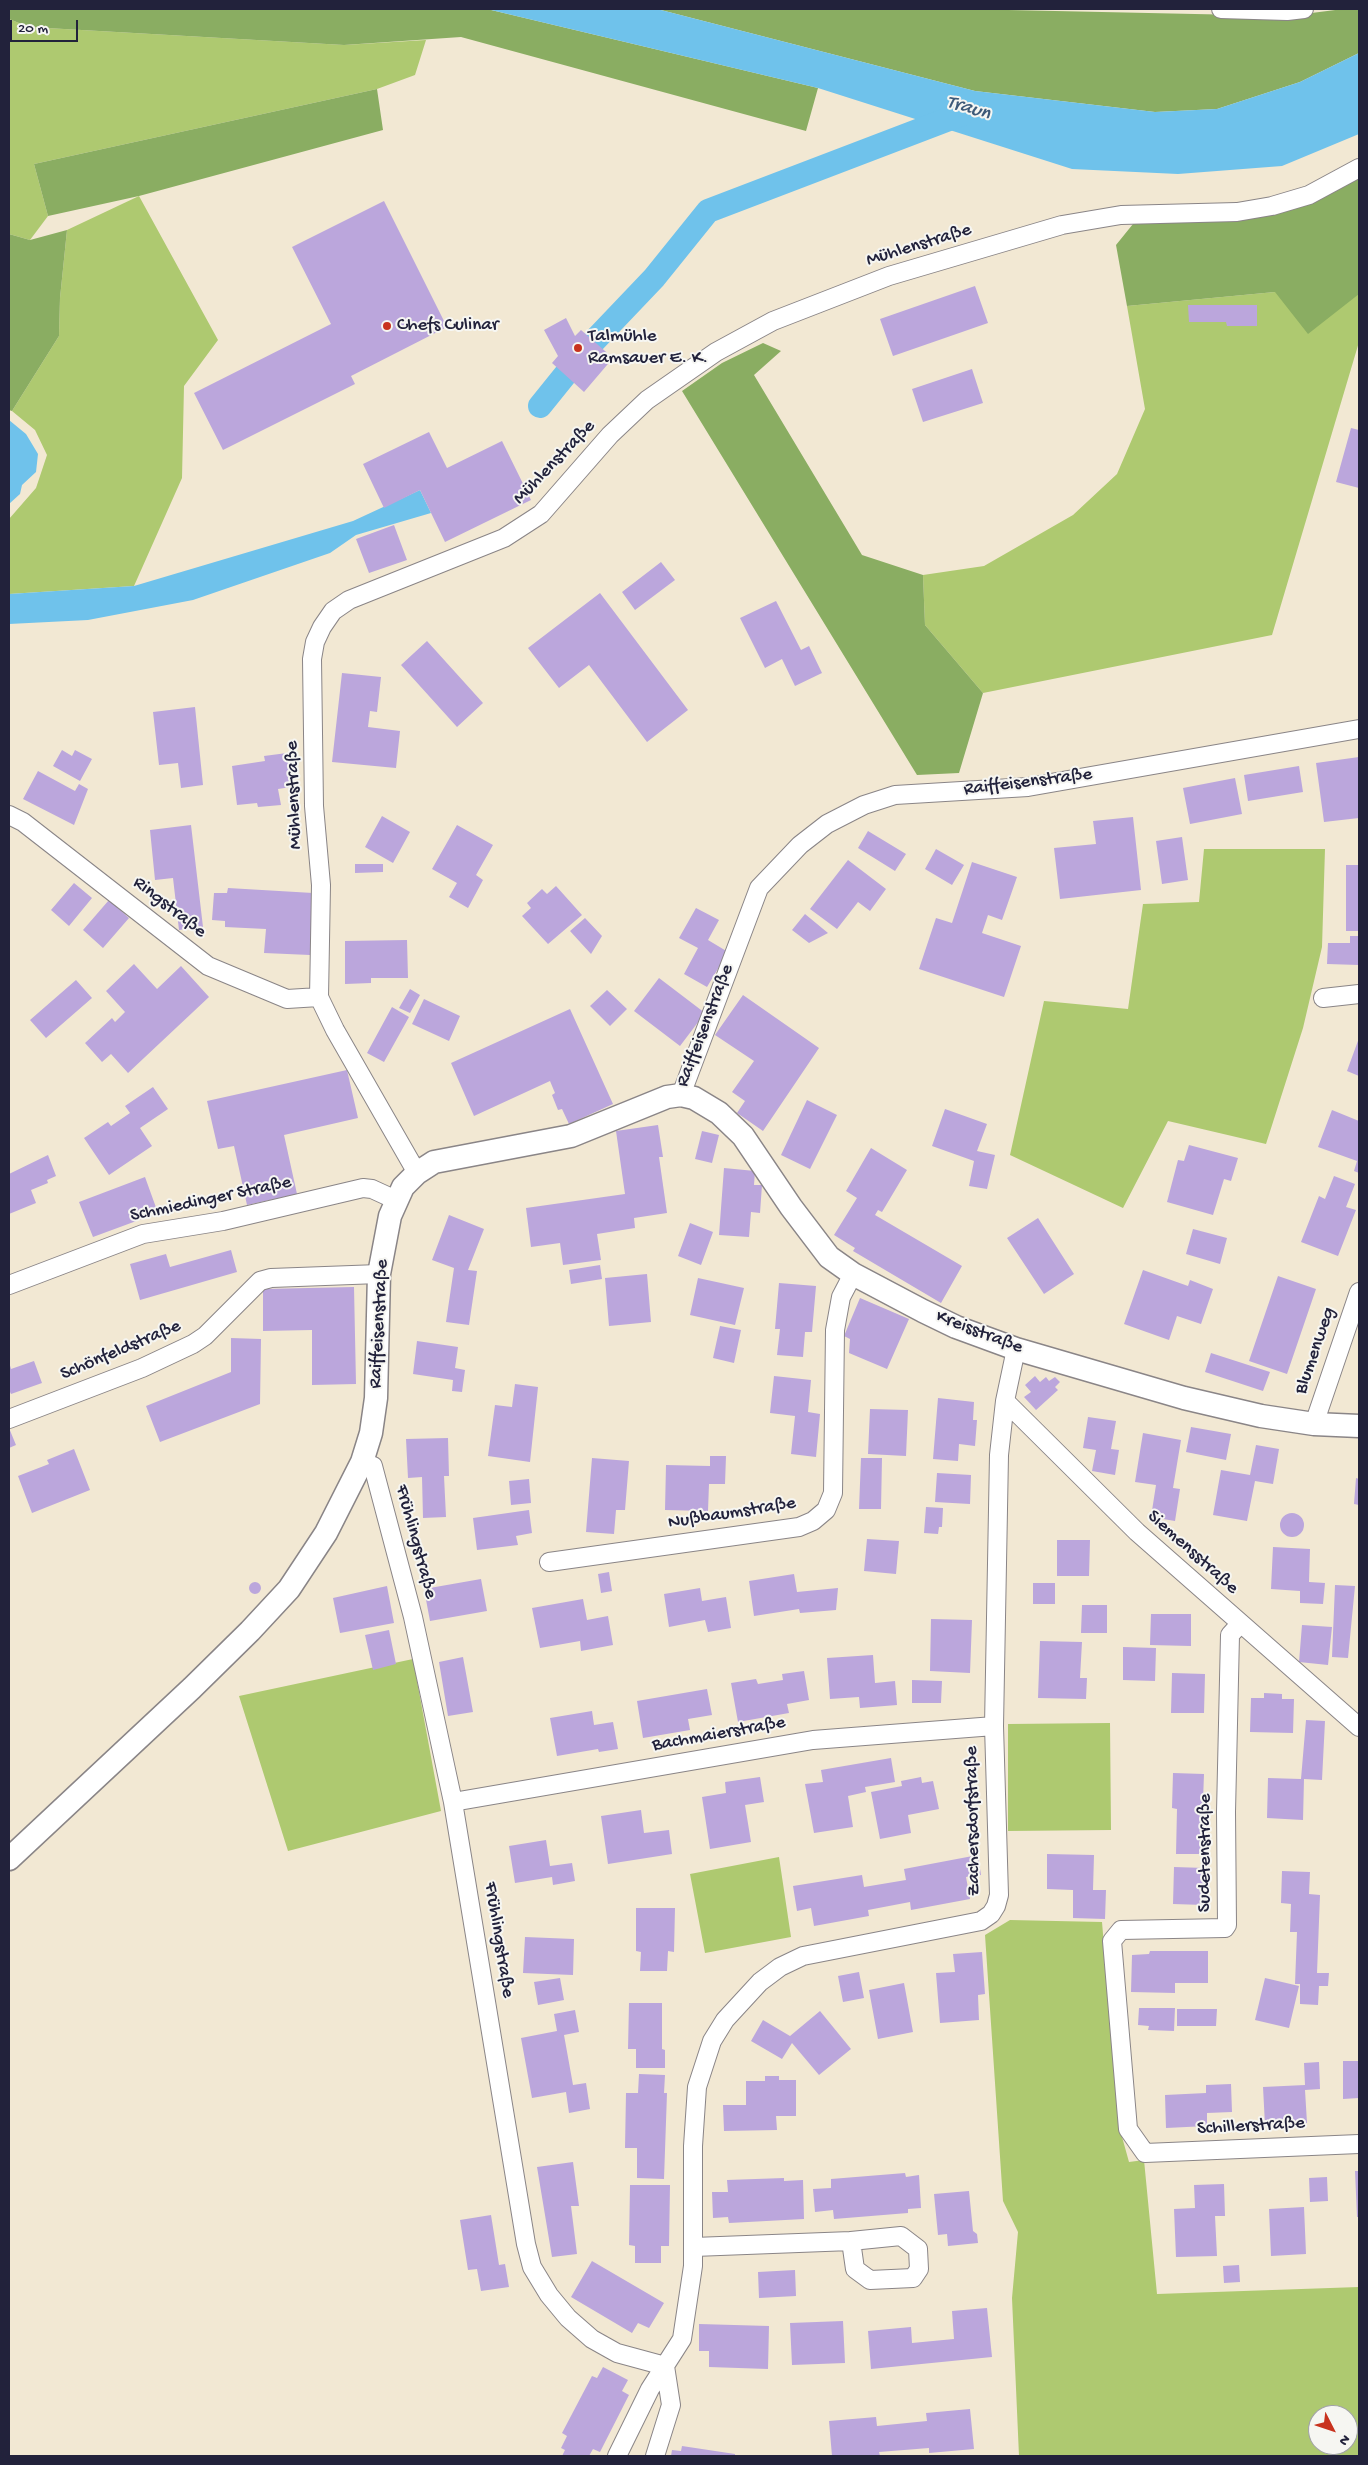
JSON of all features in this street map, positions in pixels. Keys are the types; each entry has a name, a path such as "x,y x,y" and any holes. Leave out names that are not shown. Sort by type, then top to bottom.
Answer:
{"street":[{"path":"1221,9 1287,11 1304,9"},
{"name":"Mühlenstraße","path":"417,1173 335,1030 319,997 321,886 314,806 312,659 315,642 333,611 349,600 504,538 541,514 610,435 647,400 716,352 773,321 889,276 1062,225 1121,215 1237,212 1272,206 1309,196 1359,168"},
{"name":"Raiffeisenstraße","path":"9,1859 192,1688 289,1589 331,1524 362,1462 371,1433 376,1398 379,1274 390,1216 396,1200 417,1173 434,1162 585,1132 652,1102 681,1094 759,888 800,845 827,824 864,804 895,795 1028,787 1359,729"},
{"name":"Ringstraße","path":"9,815 23,822 208,966 287,999 319,997"},
{"path":"1323,998 1359,994"},
{"name":"Kreisstraße","path":"681,1094 704,1103 731,1123 756,1153 819,1246 835,1261 853,1274 956,1327 1016,1349 1214,1406 1314,1424 1359,1426"},
{"name":"Schmiedinger Straße","path":"9,1285 143,1234 223,1221 363,1188 372,1189 396,1200"},
{"name":"Schönfeldstraße","path":"9,1420 142,1368 193,1344 205,1336 260,1281 271,1278 379,1274"},
{"name":"Nußbaumstraße","path":"549,1562 799,1527 813,1521 826,1510 834,1493 835,1330 841,1297 853,1274"},
{"name":"Blumenweg","path":"1314,1424 1359,1292"},
{"name":"Zachersdorfstraße","path":"617,2456 650,2389 682,2338 694,2266 693,2146 697,2088 712,2041 743,1998 760,1982 780,1967 803,1956 981,1921 991,1914 996,1906 999,1895 994,1726 999,1455 1005,1401 1016,1349"},
{"name":"Siemensstraße","path":"1005,1401 1137,1532 1359,1727"},
{"name":"Frühlingstraße","path":"362,1462 373,1466 413,1617 453,1802 526,2244 532,2267 549,2295 568,2318 592,2339 617,2353 665,2366"},
{"name":"Sudetenstraße","path":"1145,2153 1128,2129 1112,1941 1121,1930 1225,1928 1227,1925 1226,1812 1230,1635 1240,1624"},
{"name":"Bachmaierstraße","path":"453,1802 814,1740 994,1726"},
{"name":"Schillerstraße","path":"1145,2153 1359,2144"},
{"path":"694,2247 851,2241"},
{"path":"655,2456 671,2405 665,2366"}],"green space":[{"path":"9,9 487,9 818,88 806,131 461,37 344,45 29,27 9,19"},
{"path":"657,9 962,9 1288,16 1343,9 1359,9 1359,53 1300,82 1217,109 1155,112 975,91"},
{"path":"9,19 29,27 344,45 426,40 415,75 377,89 34,164 48,216 30,240 9,234"},
{"path":"377,89 383,130 139,196 48,216 34,164"},
{"path":"1359,178 1359,294 1308,334 1275,292 1127,306 1116,245 1133,224 1249,219 1311,204"},
{"path":"139,196 218,340 184,386 182,478 134,586 9,594 9,519 36,488 47,455 35,430 12,411 59,336 60,298 67,230"},
{"path":"67,230 60,298 59,336 12,411 9,410 9,234 30,240"},
{"path":"1359,274 1359,342 1272,635 983,693 925,625 923,575 984,566 1073,515 1117,474 1145,409 1127,306 1275,292"},
{"path":"763,343 781,351 754,375 862,555 923,575 925,625 983,693 959,773 917,775 682,391 722,363"},
{"path":"1204,849 1325,849 1322,947 1303,1028 1266,1144 1168,1121 1123,1208 1010,1155 1044,1001 1128,1009 1143,904 1199,902"},
{"path":"413,1659 441,1811 288,1851 239,1696"},
{"path":"1110,1723 1111,1830 1008,1831 1008,1724"},
{"path":"779,1857 791,1937 705,1953 690,1874"},
{"path":"1010,1920 1102,1922 1119,2126 1129,2162 1144,2160 1157,2294 1359,2287 1359,2456 1019,2456 1012,2298 1018,2232 1003,2201 985,1935"}],"water":[{"name":"Traun","path":"487,9 657,9 975,91 1155,112 1217,109 1300,82 1359,53 1359,134 1282,166 1178,174 1072,169 818,88"},
{"path":"9,420 26,434 38,454 36,472 22,485 20,494 9,504"},
{"path":"420,490 431,513 356,535 330,553 193,600 88,620 9,624 9,594 134,586 353,521"}],"building":[{"name":"Chefs Culinar","path":"384,201 447,327 351,376 355,384 223,450 194,393 331,324 292,247"},
{"path":"975,286 988,323 893,356 880,319"},
{"path":"1188,305 1257,305 1257,326 1227,326 1226,322 1189,322"},
{"name":"Talmühle Ramsauer E. K.","path":"566,318 575,336 581,330 613,358 584,392 552,363 558,356 544,330"},
{"path":"972,369 983,403 923,422 912,389"},
{"path":"1351,428 1359,430 1359,488 1336,482"},
{"path":"429,432 447,468 502,441 531,500 445,542 420,490 384,508 363,464"},
{"path":"394,525 407,560 369,573 356,539"},
{"path":"661,562 675,580 635,610 622,592"},
{"path":"600,593 688,710 647,742 589,665 559,688 528,648"},
{"path":"776,601 801,650 809,646 822,673 795,686 782,659 765,668 740,618"},
{"path":"427,641 483,703 457,727 401,665"},
{"path":"342,673 381,677 377,712 370,711 368,727 400,731 396,768 332,762"},
{"path":"195,707 203,785 181,788 178,763 159,765 153,712"},
{"path":"62,750 72,756 75,750 92,759 80,781 53,766"},
{"path":"287,753 291,787 278,789 281,805 258,807 257,803 237,805 232,766 265,761 264,756"},
{"path":"1359,757 1359,818 1324,822 1316,763"},
{"path":"1299,766 1303,792 1248,801 1244,775"},
{"path":"38,771 75,791 79,784 88,789 74,825 23,799"},
{"path":"1235,778 1242,814 1190,824 1183,788"},
{"path":"382,816 410,832 393,863 365,847"},
{"path":"1133,817 1141,890 1060,899 1054,848 1096,844 1093,821"},
{"path":"191,825 203,927 179,930 173,878 155,880 150,830"},
{"path":"457,825 493,845 476,875 483,880 468,908 449,897 457,883 432,869"},
{"path":"868,831 906,854 895,871 858,848"},
{"path":"1182,837 1188,880 1162,884 1156,841"},
{"path":"936,849 964,865 952,885 925,869"},
{"path":"848,860 886,889 870,911 858,902 837,929 810,909"},
{"path":"972,862 1017,877 1002,920 988,915 982,933 1021,946 1004,997 919,969 936,918 952,923"},
{"path":"355,864 383,864 383,872 355,873"},
{"path":"1346,865 1359,865 1359,931 1346,931"},
{"path":"74,883 92,898 69,926 51,910"},
{"path":"556,886 582,915 548,944 522,916 531,908 527,903 542,889 547,894"},
{"path":"228,888 313,893 310,955 264,953 266,929 225,927 225,921 212,920 214,893 227,893"},
{"path":"109,900 129,918 103,948 83,930"},
{"path":"696,908 719,920 708,940 728,952 707,987 684,974 698,948 679,938"},
{"path":"805,914 828,933 809,943 792,930"},
{"path":"585,918 602,936 591,954 570,931"},
{"path":"1350,936 1359,936 1359,965 1327,964 1328,943 1350,943"},
{"path":"407,940 408,978 371,978 371,983 345,984 345,941"},
{"path":"134,964 157,989 181,966 209,997 128,1073 111,1054 102,1062 85,1043 112,1018 115,1022 125,1012 106,991"},
{"path":"659,978 705,1013 680,1046 634,1011"},
{"path":"76,980 92,998 46,1038 30,1020"},
{"path":"410,989 420,995 410,1013 399,1008"},
{"path":"607,990 627,1009 610,1026 590,1006"},
{"path":"743,995 819,1048 763,1131 737,1113 745,1101 732,1092 754,1061 715,1035"},
{"path":"424,999 460,1016 449,1041 412,1024"},
{"path":"392,1007 409,1017 384,1062 367,1053"},
{"path":"570,1009 613,1104 569,1124 562,1109 558,1110 552,1095 555,1093 550,1081 474,1116 451,1063"},
{"path":"1359,1038 1359,1076 1347,1071"},
{"path":"347,1070 358,1118 284,1135 297,1194 247,1205 234,1146 218,1149 207,1101"},
{"path":"153,1087 168,1109 140,1128 152,1146 109,1175 84,1138 108,1122 111,1126 130,1113 125,1106"},
{"path":"807,1100 837,1115 810,1169 781,1155"},
{"path":"945,1109 987,1124 977,1151 995,1155 987,1189 969,1186 974,1161 932,1146"},
{"path":"1332,1110 1359,1121 1359,1173 1354,1171 1357,1161 1318,1147"},
{"path":"658,1125 663,1157 659,1157 667,1213 634,1218 635,1228 597,1234 601,1260 563,1265 560,1243 531,1247 526,1208 625,1194 616,1131"},
{"path":"702,1131 719,1135 712,1163 695,1159"},
{"path":"1189,1145 1238,1158 1231,1181 1224,1179 1213,1215 1167,1202 1178,1160 1184,1161"},
{"path":"871,1148 907,1170 882,1212 878,1210 875,1215 962,1266 941,1303 853,1251 855,1248 834,1235 857,1198 846,1191"},
{"path":"48,1155 56,1176 47,1180 48,1183 31,1190 36,1203 9,1214 9,1174"},
{"path":"724,1168 755,1171 754,1185 762,1185 760,1213 751,1212 749,1237 719,1235"},
{"path":"1334,1176 1355,1184 1346,1207 1356,1210 1338,1256 1301,1242 1319,1196 1325,1199"},
{"path":"145,1177 158,1213 93,1237 79,1202"},
{"path":"449,1215 484,1229 468,1270 477,1271 469,1325 446,1322 454,1268 432,1260"},
{"path":"1038,1218 1074,1274 1044,1294 1007,1238"},
{"path":"690,1223 713,1232 701,1265 678,1256"},
{"path":"1193,1229 1227,1238 1220,1264 1186,1254"},
{"path":"231,1250 237,1272 140,1300 130,1264 166,1254 170,1267"},
{"path":"600,1265 602,1279 571,1284 569,1270"},
{"path":"1143,1270 1188,1286 1190,1280 1213,1289 1201,1324 1177,1316 1169,1340 1124,1324"},
{"path":"647,1274 651,1322 609,1326 605,1278"},
{"path":"1278,1276 1316,1289 1287,1374 1249,1361"},
{"path":"698,1278 744,1288 735,1325 690,1315"},
{"path":"779,1283 816,1286 812,1332 805,1332 803,1357 777,1355 780,1329 775,1329"},
{"path":"354,1287 356,1384 312,1385 312,1330 263,1331 263,1289"},
{"path":"860,1298 909,1319 887,1369 849,1353 850,1339 844,1336"},
{"path":"720,1326 741,1330 734,1363 713,1358"},
{"path":"231,1338 261,1339 260,1404 160,1442 146,1406 231,1372"},
{"path":"417,1341 458,1347 455,1368 465,1370 462,1392 452,1391 453,1380 413,1374"},
{"path":"1211,1353 1270,1372 1263,1391 1205,1372"},
{"path":"34,1361 42,1383 11,1394 9,1390 9,1362 11,1369"},
{"path":"774,1376 811,1380 808,1412 820,1414 816,1457 791,1454 795,1416 770,1413"},
{"path":"1035,1376 1040,1382 1046,1377 1049,1381 1055,1377 1060,1382 1055,1387 1058,1390 1036,1410 1024,1397 1031,1392 1025,1385"},
{"path":"515,1384 538,1387 530,1462 488,1456 495,1405 512,1407"},
{"path":"938,1398 974,1402 973,1420 977,1420 975,1446 959,1444 958,1461 933,1459"},
{"path":"870,1409 908,1410 906,1456 868,1454"},
{"path":"1088,1417 1116,1421 1111,1449 1119,1450 1115,1475 1092,1471 1096,1450 1083,1448"},
{"path":"1191,1427 1231,1434 1226,1460 1186,1452"},
{"path":"9,1428 16,1445 9,1448"},
{"path":"1143,1433 1181,1440 1173,1488 1180,1489 1175,1521 1151,1517 1156,1485 1135,1482"},
{"path":"448,1438 449,1476 444,1476 446,1517 423,1518 422,1477 408,1478 406,1439"},
{"path":"1256,1445 1279,1449 1273,1484 1255,1481 1247,1521 1213,1515 1221,1470 1250,1475"},
{"path":"74,1449 90,1490 32,1513 18,1476 49,1464 47,1460"},
{"path":"710,1456 726,1456 725,1484 709,1484 708,1511 665,1510 666,1465 710,1466"},
{"path":"592,1458 629,1461 625,1510 616,1510 614,1534 586,1532"},
{"path":"861,1458 882,1458 881,1509 859,1509"},
{"path":"937,1473 971,1475 970,1504 935,1502"},
{"path":"1356,1478 1359,1479 1359,1505 1354,1504"},
{"path":"529,1479 531,1503 511,1505 509,1481"},
{"path":"926,1507 943,1508 942,1527 939,1527 938,1534 924,1533"},
{"path":"529,1510 532,1533 516,1536 518,1545 477,1550 473,1518"},
{"path":"1292,1513 1301,1516 1304,1525 1301,1534 1292,1537 1283,1534 1280,1525 1283,1516"},
{"path":"867,1539 899,1541 896,1574 864,1571"},
{"path":"1057,1540 1090,1540 1089,1576 1057,1576"},
{"path":"1273,1547 1310,1549 1309,1582 1325,1583 1323,1604 1300,1603 1300,1591 1271,1589"},
{"path":"609,1572 612,1591 601,1593 598,1574"},
{"path":"794,1574 797,1592 838,1588 836,1610 800,1613 799,1609 754,1616 749,1581"},
{"path":"481,1579 487,1611 430,1621 424,1589"},
{"path":"255,1582 261,1588 255,1594 249,1588"},
{"path":"1033,1583 1055,1583 1055,1604 1033,1604"},
{"path":"1335,1585 1355,1586 1348,1658 1332,1657"},
{"path":"387,1586 394,1623 340,1633 333,1598"},
{"path":"700,1588 702,1601 726,1597 731,1628 708,1632 705,1620 669,1627 664,1594"},
{"path":"583,1599 587,1620 608,1616 613,1645 581,1651 580,1641 540,1648 532,1608"},
{"path":"1082,1605 1107,1605 1107,1633 1081,1633"},
{"path":"1151,1614 1191,1614 1191,1646 1150,1645"},
{"path":"931,1619 972,1620 970,1673 930,1671"},
{"path":"1302,1625 1332,1627 1328,1665 1299,1662"},
{"path":"389,1630 396,1664 373,1670 365,1635"},
{"path":"1040,1641 1082,1642 1080,1678 1087,1678 1086,1699 1038,1698"},
{"path":"1123,1647 1156,1648 1155,1681 1123,1680"},
{"path":"873,1655 875,1683 895,1681 897,1705 860,1708 859,1697 830,1699 827,1658"},
{"path":"463,1657 473,1712 448,1716 439,1662"},
{"path":"804,1671 809,1700 787,1704 789,1713 738,1722 731,1683 756,1679 758,1684 783,1680 782,1674"},
{"path":"1172,1673 1205,1674 1204,1713 1171,1713"},
{"path":"912,1680 942,1681 941,1703 912,1703"},
{"path":"707,1689 712,1715 688,1719 690,1730 643,1738 637,1701"},
{"path":"1264,1693 1282,1694 1282,1699 1294,1699 1293,1733 1250,1732 1251,1698 1264,1698"},
{"path":"592,1711 594,1725 613,1722 618,1749 599,1752 598,1749 557,1756 550,1718"},
{"path":"1306,1720 1325,1721 1322,1780 1304,1779 1303,1820 1267,1818 1268,1778 1301,1779"},
{"path":"891,1758 895,1782 865,1787 866,1792 848,1796 853,1827 814,1833 805,1784 823,1782 821,1770"},
{"path":"1173,1773 1204,1774 1201,1854 1176,1854 1177,1809 1172,1808"},
{"path":"760,1777 764,1802 745,1805 751,1842 710,1849 702,1797 726,1793 725,1782"},
{"path":"921,1777 922,1783 933,1781 939,1809 908,1815 911,1833 880,1839 871,1792 902,1786 901,1781"},
{"path":"641,1810 644,1833 669,1830 672,1854 608,1864 601,1816"},
{"path":"546,1840 550,1866 572,1863 575,1881 553,1885 552,1877 515,1883 509,1846"},
{"path":"1047,1854 1094,1855 1093,1890 1106,1890 1105,1919 1073,1918 1073,1890 1047,1889"},
{"path":"978,1855 981,1875 966,1877 970,1899 911,1910 910,1902 868,1910 869,1916 814,1926 811,1908 797,1911 793,1886 862,1875 864,1887 906,1880 904,1869"},
{"path":"1174,1867 1205,1868 1204,1905 1173,1904"},
{"path":"1282,1871 1310,1872 1309,1894 1320,1895 1317,1973 1329,1973 1328,1986 1319,1986 1318,2005 1300,2004 1300,1984 1295,1984 1297,1932 1290,1932 1291,1904 1281,1903"},
{"path":"636,1908 675,1908 674,1952 668,1951 667,1971 640,1971 641,1952 636,1951"},
{"path":"525,1937 574,1939 573,1975 523,1973"},
{"path":"1150,1951 1208,1951 1208,1983 1175,1983 1175,1993 1131,1992 1132,1955 1149,1954"},
{"path":"982,1952 985,1994 978,1995 979,2020 940,2023 936,1973 955,1972 953,1954"},
{"path":"859,1972 864,1998 843,2002 838,1976"},
{"path":"560,1978 564,2000 538,2005 534,1982"},
{"path":"1265,1978 1299,1986 1289,2028 1255,2020"},
{"path":"904,1983 913,2032 878,2039 869,1990"},
{"path":"629,2003 662,2003 662,2049 665,2050 665,2068 636,2068 636,2049 628,2049"},
{"path":"1139,2008 1175,2008 1174,2031 1148,2030 1149,2026 1138,2025"},
{"path":"1177,2009 1217,2009 1216,2026 1177,2026"},
{"path":"575,2010 579,2032 564,2035 573,2085 586,2083 590,2109 569,2113 566,2092 532,2098 521,2038 557,2031 554,2014"},
{"path":"820,2011 851,2049 819,2075 792,2043 782,2059 751,2041 763,2020 790,2036"},
{"path":"1343,2061 1359,2061 1359,2098 1343,2099"},
{"path":"1319,2062 1320,2089 1305,2090 1307,2123 1265,2125 1263,2087 1305,2085 1304,2063"},
{"path":"639,2074 665,2075 664,2093 667,2093 664,2179 637,2178 637,2148 625,2148 626,2093 638,2093"},
{"path":"765,2076 779,2076 779,2080 796,2080 796,2116 776,2116 777,2130 724,2131 723,2105 746,2105 746,2081 765,2081"},
{"path":"1231,2084 1232,2112 1207,2113 1207,2126 1166,2128 1165,2095 1206,2093 1206,2085"},
{"path":"573,2162 579,2206 571,2206 577,2254 552,2257 537,2167"},
{"path":"1355,2171 1359,2171 1359,2217 1357,2217"},
{"path":"905,2173 906,2177 919,2175 921,2208 908,2209 908,2213 834,2219 833,2210 815,2212 813,2189 831,2188 831,2179"},
{"path":"1327,2177 1328,2201 1310,2202 1309,2178"},
{"path":"784,2178 784,2181 803,2180 804,2219 729,2223 728,2217 713,2218 712,2192 728,2192 727,2180"},
{"path":"1224,2184 1225,2216 1215,2216 1217,2256 1176,2257 1174,2209 1195,2208 1194,2185"},
{"path":"630,2185 670,2185 669,2246 661,2246 661,2263 635,2263 635,2246 629,2245"},
{"path":"969,2191 973,2231 977,2234 978,2243 948,2246 947,2234 938,2235 934,2194"},
{"path":"1304,2207 1306,2254 1271,2256 1269,2209"},
{"path":"491,2215 499,2265 505,2264 509,2287 481,2291 477,2269 468,2270 460,2220"},
{"path":"592,2261 664,2303 649,2328 638,2323 632,2333 571,2297"},
{"path":"1239,2265 1240,2282 1224,2283 1223,2266"},
{"path":"795,2270 796,2296 759,2298 758,2272"},
{"path":"987,2308 992,2357 871,2369 868,2331 911,2327 912,2343 954,2339 952,2311"},
{"path":"843,2321 845,2363 792,2365 790,2323"},
{"path":"699,2324 769,2326 768,2369 709,2367 709,2351 699,2351"},
{"path":"603,2367 628,2380 622,2391 629,2395 600,2452 593,2449 589,2456 562,2456 565,2450 561,2448 567,2436 562,2433 592,2376 597,2378"},
{"path":"970,2409 974,2449 929,2453 929,2448 879,2452 880,2456 832,2456 829,2421 876,2417 877,2426 927,2421 926,2413"},
{"path":"682,2446 735,2454 735,2456 671,2456 672,2450 681,2451"}],"waterway":[{"name":"Traun","path":"594,341 654,278 708,211 962,114"},
{"path":"540,406 565,375"}],"place":[{"name":"Chefs Culinar","path":"387,326"},
{"name":"Talmühle Ramsauer E. K.","path":"578,348"}]}
